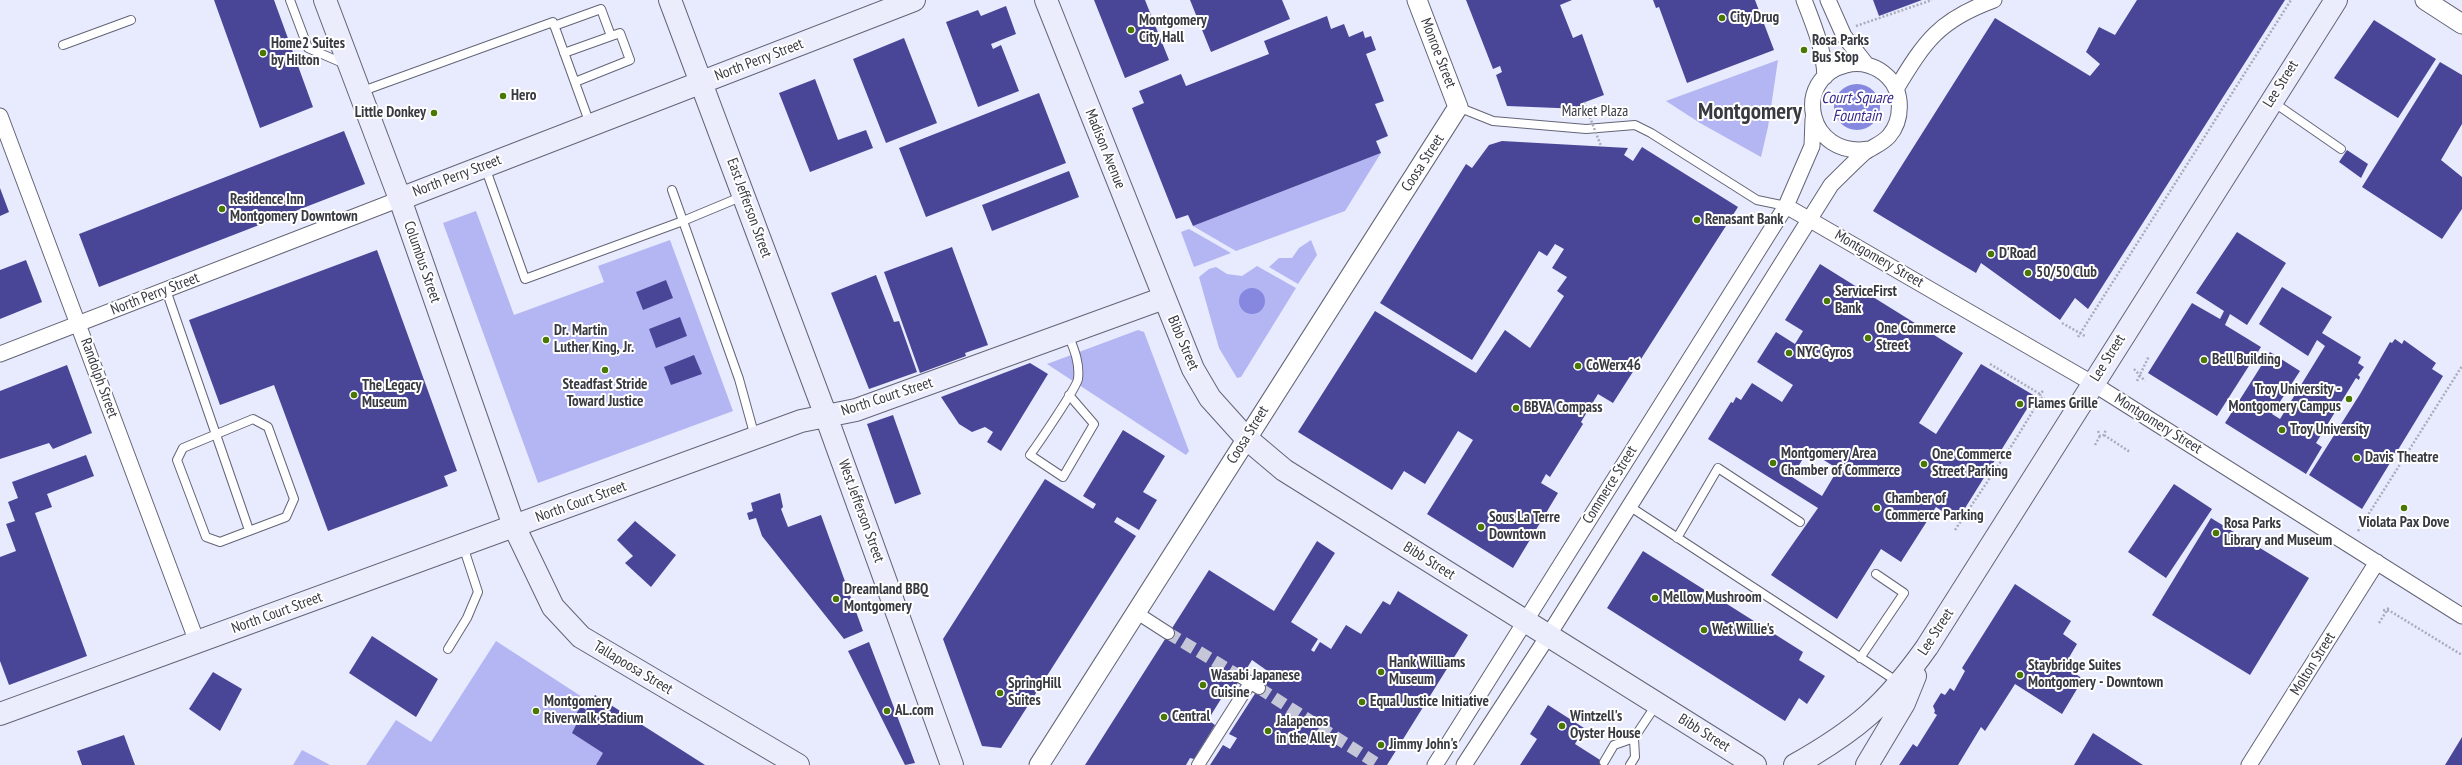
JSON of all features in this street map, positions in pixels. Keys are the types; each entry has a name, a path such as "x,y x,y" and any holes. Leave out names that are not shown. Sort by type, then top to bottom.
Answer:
{"main road":[{"name":"Columbus Street","path":"325,0 400,199 514,526"},
{"name":"East Jefferson Street","path":"670,0 826,416"},
{"name":"North Perry Street","path":"400,199 914,0"},
{"name":"Madison Avenue","path":"1046,0 1164,298"},
{"name":"Lee Street","path":"1795,765 1854,728 1905,687 1927,647 2092,383 2336,0"},
{"name":"North Court Street","path":"0,714 800,421 856,410 1164,298"},
{"name":"Bibb Street","path":"1164,298 1194,369 1210,398 1246,438 1284,470 1755,765"},
{"name":"West Jefferson Street","path":"826,416 952,765"},
{"name":"Tallapoosa Street","path":"514,526 553,607 581,637 798,765"},
{"path":"1867,765 1905,687"}],"street":[{"name":"Monroe Street","path":"1417,0 1458,107"},
{"path":"1804,0 1821,45 1825,77"},
{"path":"1828,0 1844,36 1866,64"},
{"path":"1896,89 1918,53 1941,27 1962,14 1994,0"},
{"path":"2425,0 2462,24"},
{"path":"1853,63 1866,64 1878,69 1889,78 1896,89 1899,113 1896,125 1890,135 1870,149 1845,150 1834,145 1824,137 1813,116 1815,92 1825,77 1840,66 1853,63"},
{"name":"Coosa Street","path":"1039,765 1458,107"},
{"name":"Randolph Street","path":"0,116 197,642"},
{"name":"Commerce Street","path":"1435,765 1786,206 1812,146 1813,116"},
{"name":"Commerce Street","path":"1464,765 1548,636 1831,185 1870,149"},
{"name":"North Perry Street","path":"0,354 400,199"},
{"name":"Montgomery Street","path":"1786,206 2092,383 2462,616"},
{"name":"Molton Street","path":"2250,765 2377,562"},
{"path":"1137,613 1168,633"},
{"path":"1198,765 1250,683"}],"lane":[{"path":"290,0 308,48 350,66"},
{"path":"360,92 601,9 611,36"},
{"path":"63,45 131,20"},
{"path":"554,24 590,125"},
{"path":"564,53 620,33 630,60 575,82"},
{"path":"2271,100 2341,149"},
{"name":"Market Plaza","path":"1458,107 1492,121 1586,128 1635,126 1651,133 1757,200 1786,206"},
{"path":"484,166 525,279 684,221 744,196"},
{"path":"672,190 739,379 755,438"},
{"path":"166,290 250,530"},
{"path":"1068,333 1078,360 1078,381 1069,394 1030,455 1063,477 1094,424 1069,394"},
{"path":"253,420 268,427 294,499 286,517 220,542 206,537 177,460 183,448 216,434 253,420"},
{"path":"1677,538 1718,468 1800,522"},
{"path":"1629,506 1905,687"},
{"path":"448,649 467,618 478,592 463,545"},
{"path":"1860,658 1904,593 1876,574"},
{"path":"1630,765 1634,757 1634,738 1657,704"},
{"path":"1604,762 1614,745 1634,738"}],"path":[{"path":"1850,27 1932,0"},
{"path":"2078,336 2291,0"},
{"path":"1584,102 1601,146"},
{"path":"2062,323 2085,336"},
{"path":"2137,381 2149,356"},
{"path":"1990,364 2045,398"},
{"path":"2349,545 2462,366"},
{"path":"2134,369 2145,381"},
{"path":"1955,530 2012,445 2043,392"},
{"path":"2104,436 2106,429"},
{"path":"2098,431 2100,436"},
{"path":"2100,436 2104,436 2130,452"},
{"path":"2095,445 2100,436"},
{"path":"2379,623 2386,609 2462,655"}],"shaded area":[{"path":"1778,60 1768,127 1761,157 1700,123 1666,101"},
{"path":"1381,153 1345,211 1236,251 1193,226"},
{"path":"476,211 514,315 604,282 598,266 670,240 733,411 538,483 443,223"},
{"path":"1189,229 1231,253 1194,267 1181,232"},
{"path":"1311,240 1317,255 1298,284 1269,267 1279,258 1292,258 1299,248"},
{"path":"1257,266 1296,288 1241,377 1237,378 1219,348 1199,277 1209,269 1216,267 1227,274 1242,276"},
{"path":"1138,330 1144,332 1189,451 1186,455 1047,364"},
{"name":"Montgomery Riverwalk Stadium","path":"496,641 590,702 595,695 705,765 366,765 396,720 431,742"},
{"path":"302,750 330,765 293,765"}],"water":[{"name":"Court Square Fountain","path":"1857,84 1870,88 1876,94 1880,107 1876,120 1870,126 1857,130 1844,126 1838,120 1834,107 1838,94 1844,88"},
{"path":"1252,288 1261,292 1265,301 1261,310 1252,314 1243,310 1239,301 1243,292"}],"building":[{"name":"Home2 Suites by Hilton","path":"214,0 274,0 313,107 260,128"},
{"name":"Montgomery City Hall","path":"1094,0 1145,0 1169,60 1125,78"},
{"name":"Montgomery City Hall","path":"1190,0 1282,0 1290,19 1211,52"},
{"path":"1466,0 1572,0 1560,5 1573,38 1582,34 1604,95 1580,104 1582,109 1507,106 1496,75 1502,72 1500,66 1493,69"},
{"path":"1653,0 1755,0 1774,50 1687,83 1659,7 1656,8"},
{"path":"1873,0 1922,0 1879,16"},
{"path":"2137,0 2285,0 2088,309 2075,298 2060,320 1981,263 1976,273 1873,211 1995,18 2090,76 2100,64 2086,52 2099,27 2115,35"},
{"path":"1006,6 1016,34 991,44 993,49 1001,45 1019,91 978,107 946,22 978,10 981,16"},
{"path":"1327,16 1331,29 1344,24 1349,37 1363,31 1365,38 1371,36 1376,50 1366,54 1384,101 1375,104 1388,136 1376,141 1381,153 1193,226 1188,215 1176,219 1132,108 1144,103 1139,91 1181,74 1186,86 1269,54 1264,41"},
{"path":"2374,20 2436,59 2398,118 2334,78"},
{"path":"904,38 937,123 886,143 853,59"},
{"path":"2440,62 2462,75 2462,124 2441,160 2462,177 2462,209 2442,239 2362,187"},
{"path":"815,79 838,140 866,130 873,148 810,172 779,93"},
{"path":"1039,93 1066,163 926,217 899,148"},
{"name":"Residence Inn Montgomery Downtown","path":"344,131 365,184 99,287 79,234"},
{"path":"1502,141 1628,148 1624,155 1633,161 1642,147 1738,207 1613,403 1598,394 1581,422 1583,424 1550,477 1546,474 1541,483 1558,493 1513,568 1427,514 1473,440 1458,431 1425,484 1404,471 1392,490 1298,432 1375,311 1476,373 1505,330 1530,348 1564,296 1557,291 1567,277 1552,268 1564,249 1555,244 1547,256 1539,251 1472,360 1380,303 1466,164 1472,168 1489,145"},
{"path":"2347,150 2368,164 2361,178 2339,162"},
{"path":"1069,171 1079,197 992,231 982,205"},
{"path":"0,188 9,212 0,216"},
{"name":"Bell Building","path":"2237,232 2286,263 2247,325 2230,314 2225,325 2261,347 2217,416 2148,373 2192,303 2220,319 2224,311 2196,293"},
{"path":"952,247 988,345 965,353 966,356 920,373 884,272"},
{"name":"The Legacy Museum","path":"377,250 457,471 444,476 448,486 328,531 274,385 220,405 189,320"},
{"path":"26,260 42,302 0,319 0,270"},
{"path":"1820,264 1963,353 1919,423 1936,434 1981,364 2035,396 1957,521 1936,507 1901,562 1881,549 1837,619 1771,575 1818,508 1708,439 1731,402 1733,403 1736,397 1741,400 1752,383 1782,402 1793,385 1757,362 1776,332 1795,344 1803,331 1785,320","holes":["1808,450 1838,469 1822,496 1792,477"]},
{"path":"876,275 894,322 899,321 917,372 869,389 831,293"},
{"path":"666,280 673,298 643,310 636,292"},
{"path":"2282,287 2332,317 2322,333 2361,357 2358,363 2364,367 2358,375 2360,377 2359,380 2356,378 2316,443 2322,447 2306,474 2225,423 2270,352 2300,371 2272,414 2280,419 2325,346 2317,340 2308,356 2259,324"},
{"path":"680,317 687,336 656,348 649,329"},
{"name":"Davis Theatre","path":"2395,339 2402,344 2404,340 2436,363 2432,369 2443,376 2362,509 2309,475 2360,394 2390,342 2392,343"},
{"path":"694,355 702,374 671,385 664,367"},
{"path":"1030,363 1048,374 1001,451 987,442 993,432 985,427 972,432 959,424 941,397"},
{"path":"67,365 92,433 53,449 49,443 0,459 0,391"},
{"path":"893,415 921,494 895,504 867,424"},
{"path":"1123,430 1165,456 1143,492 1157,500 1139,530 1117,517 1114,522 1136,536 1001,748 982,746 943,639 1045,479 1093,509 1096,504 1083,496"},
{"path":"86,455 94,476 47,494 52,507 35,513 87,656 9,685 0,661 0,557 16,551 6,524 15,521 8,502 18,498 12,482"},
{"path":"2174,484 2212,509 2166,578 2128,552"},
{"path":"780,493 783,507 781,509 788,527 821,515 863,631 844,639 762,536 756,518 749,520 747,513 753,511 751,503"},
{"path":"2211,518 2309,578 2250,675 2152,615"},
{"path":"635,521 676,555 651,587 625,563 633,556 617,540"},
{"path":"1317,541 1335,553 1291,622 1318,639 1311,650 1314,652 1320,642 1331,649 1346,625 1361,634 1383,601 1390,605 1398,591 1468,635 1387,765 1210,765 1223,745 1230,749 1237,738 1229,734 1269,672 1252,660 1234,689 1229,686 1208,720 1215,725 1194,759 1190,758 1186,765 1085,765 1209,570 1274,611"},
{"path":"1643,551 1803,652 1799,660 1825,676 1807,704 1799,698 1785,721 1607,608"},
{"name":"Staybridge Suites Montgomery - Downtown","path":"2015,584 2071,621 2063,634 2077,644 2064,666 2083,679 2062,714 2015,684 1985,731 1981,727 1958,765 1899,765 1913,744 1917,747 1937,715 1934,713 1935,711 1933,706 1941,693 1945,695 1950,688 1954,691 1965,671 1962,668"},
{"path":"372,636 438,679 416,717 349,673"},
{"path":"869,642 915,763 905,765 848,651"},
{"path":"213,672 242,689 220,731 189,709"},
{"path":"595,695 705,765 596,765 603,753 572,733 576,725 571,722 581,706 586,710"},
{"path":"1548,705 1584,728 1575,744 1608,765 1520,765 1537,739 1530,734"},
{"path":"2093,733 2143,765 2074,765"},
{"path":"124,735 135,765 82,765 77,751"},
{"path":"2462,737 2462,765 2445,765"}],"tunnel":[{"path":"1168,633 1241,677"},
{"path":"1259,688 1379,765"}],"place":[{"name":"City Drug","path":"1722,18"},
{"name":"Montgomery City Hall","path":"1131,30"},
{"name":"Rosa Parks Bus Stop","path":"1804,50"},
{"name":"Home2 Suites by Hilton","path":"263,53"},
{"name":"Hero","path":"503,96"},
{"name":"Little Donkey","path":"434,113"},
{"name":"Residence Inn Montgomery Downtown","path":"222,209"},
{"name":"Renasant Bank","path":"1697,220"},
{"name":"D'Road","path":"1991,254"},
{"name":"50/50 Club","path":"2028,273"},
{"name":"ServiceFirst Bank","path":"1827,301"},
{"name":"One Commerce Street","path":"1868,338"},
{"name":"Dr. Martin Luther King, Jr.","path":"546,340"},
{"name":"NYC Gyros","path":"1789,353"},
{"name":"Bell Building","path":"2204,360"},
{"name":"CoWerx46","path":"1578,366"},
{"name":"Steadfast Stride Toward Justice","path":"605,370"},
{"name":"The Legacy Museum","path":"354,395"},
{"name":"Troy University - Montgomery Campus","path":"2349,399"},
{"name":"Flames Grille","path":"2020,404"},
{"name":"BBVA Compass","path":"1516,408"},
{"name":"Troy University","path":"2282,430"},
{"name":"Davis Theatre","path":"2357,458"},
{"name":"Montgomery Area Chamber of Commerce","path":"1773,463"},
{"name":"One Commerce Street Parking","path":"1924,464"},
{"name":"Chamber of Commerce Parking","path":"1877,508"},
{"name":"Violata Pax Dove","path":"2404,508"},
{"name":"Sous La Terre Downtown","path":"1481,527"},
{"name":"Rosa Parks Library and Museum","path":"2216,533"},
{"name":"Mellow Mushroom","path":"1655,598"},
{"name":"Dreamland BBQ Montgomery","path":"836,599"},
{"name":"Wet Willie's","path":"1704,630"},
{"name":"Hank Williams Museum","path":"1381,672"},
{"name":"Staybridge Suites Montgomery - Downtown","path":"2020,675"},
{"name":"Wasabi Japanese Cuisine","path":"1203,685"},
{"name":"SpringHill Suites","path":"1000,693"},
{"name":"Equal Justice Initiative","path":"1362,702"},
{"name":"Montgomery Riverwalk Stadium","path":"536,711"},
{"name":"AL.com","path":"887,711"},
{"name":"Central","path":"1164,717"},
{"name":"Wintzell's Oyster House","path":"1562,726"},
{"name":"Jalapenos in the Alley","path":"1268,731"},
{"name":"Jimmy John's","path":"1381,745"}],"district":[{"name":"Montgomery","path":"1750,112"}]}
